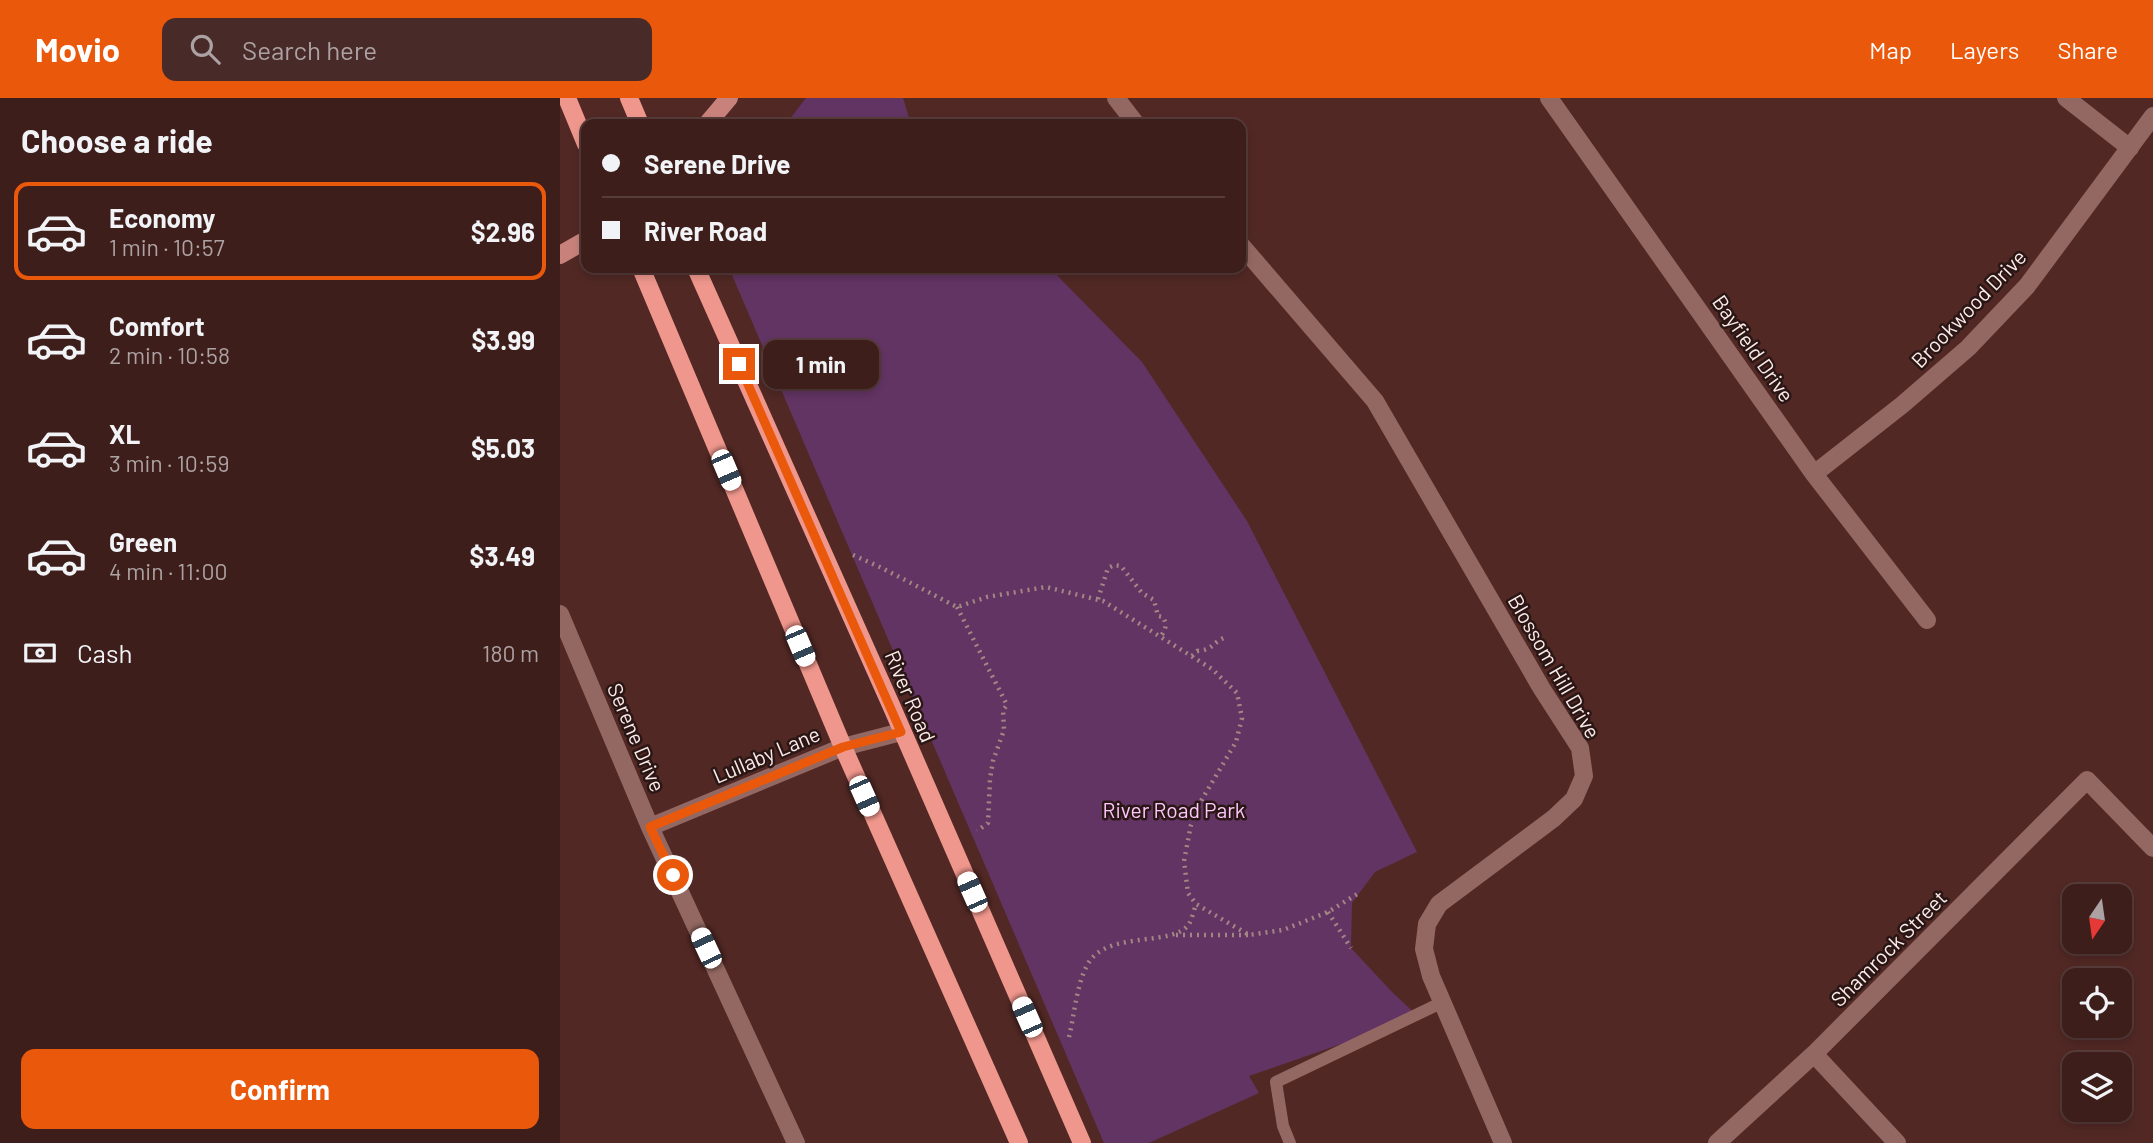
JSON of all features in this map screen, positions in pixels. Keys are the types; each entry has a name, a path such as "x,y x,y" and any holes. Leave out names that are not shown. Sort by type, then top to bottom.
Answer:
{"main road":[{"path":"567,98 581,132"},
{"path":"629,98 638,119"},
{"path":"711,119 729,98"},
{"path":"560,255 581,243"},
{"path":"644,273 843,747 1019,1143"},
{"name":"River Road","path":"698,273 1082,1143"}],"street":[{"path":"1116,98 1132,119"},
{"name":"Bayfield Drive","path":"1549,98 1814,474 1927,621"},
{"path":"2066,98 2130,148"},
{"name":"Brookwood Drive","path":"1814,474 1902,405 1976,339 2027,286 2153,116"},
{"name":"Blossom Hill Drive","path":"1246,252 1376,401 1542,689 1580,748 1584,776 1574,799 1554,818 1439,904 1426,924 1424,949 1431,976 1503,1143"},
{"name":"Serene Drive","path":"560,614 650,827 796,1143"},
{"name":"Lullaby Lane","path":"650,827 843,747 901,732"},
{"name":"Shamrock Street","path":"1717,1143 1814,1054 2087,780 2153,848"},
{"path":"1814,1054 1897,1143"}],"lane":[{"path":"1290,1143 1283,1126 1276,1082 1443,1002"}],"path":[{"path":"853,555 957,607 1007,705 1003,710 1004,730 992,770 988,823 976,831"},
{"path":"1098,599 1108,568 1121,566 1142,593 1154,600 1158,616 1163,617 1166,623 1166,629 1161,636"},
{"path":"957,607 987,597 1046,587 1098,599 1212,669 1237,693 1242,718 1236,742 1201,801 1191,825 1184,861 1188,892 1196,904 1249,935"},
{"path":"1192,656 1197,651 1210,649 1226,637"},
{"path":"1069,1037 1082,975 1093,957 1108,947 1175,935 1249,935 1283,930 1328,912 1359,893"},
{"path":"1175,935 1188,925 1196,904"},
{"path":"1328,912 1351,948"}],"green space":[{"path":"806,98 903,98 909,119 790,119"},
{"name":"River Road Park","path":"731,273 1055,273 1142,362 1247,521 1417,852 1375,872 1352,903 1351,948 1419,1017 1249,1076 1259,1093 1149,1143 1104,1143"}],"route":[{"path":"673,875 650,827 843,747 901,732 739,364"}]}
